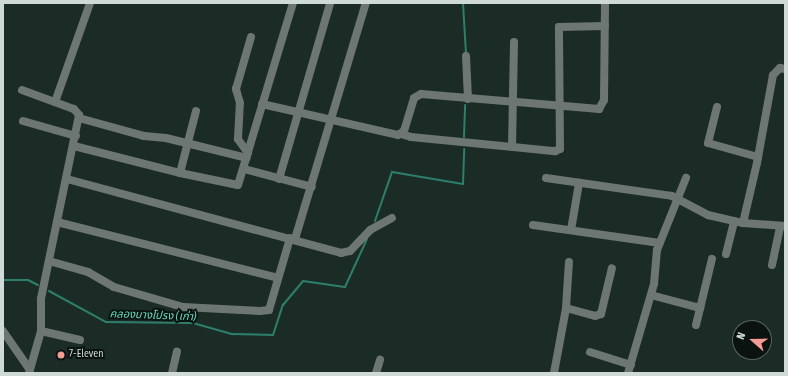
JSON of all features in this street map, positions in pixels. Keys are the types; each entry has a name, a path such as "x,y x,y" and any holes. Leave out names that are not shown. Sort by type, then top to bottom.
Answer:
{"street":[{"path":"55,102 90,3"},
{"path":"74,146 235,186 240,182 293,3"},
{"path":"279,179 330,3"},
{"path":"49,262 88,272 114,287 194,308 268,310 278,278 312,187 366,3"},
{"path":"401,134 417,96 599,109 603,106 605,4"},
{"path":"262,104 394,135 401,134 410,138 556,151 560,149 559,27 605,26"},
{"path":"247,156 238,139 240,103 236,89 251,37"},
{"path":"512,147 514,42"},
{"path":"466,56 468,99"},
{"path":"743,223 758,157 773,75 780,68 785,69"},
{"path":"22,90 74,109 78,112 79,118 41,299 41,332 29,372"},
{"path":"717,107 708,135 708,143 758,157"},
{"path":"180,173 196,111"},
{"path":"79,118 144,136 188,143 247,156"},
{"path":"23,122 76,136"},
{"path":"244,169 312,187"},
{"path":"546,178 679,198 708,215 743,223 782,226 772,265"},
{"path":"590,352 629,369 651,296 660,242 686,178"},
{"path":"67,179 341,253 350,251 370,230 392,218"},
{"path":"571,230 579,183"},
{"path":"726,254 734,221"},
{"path":"57,222 278,278"},
{"path":"533,225 660,242"},
{"path":"696,325 712,259"},
{"path":"554,373 566,308 569,262"},
{"path":"566,308 595,316 601,314 612,268"},
{"path":"651,296 700,308"},
{"path":"3,331 29,372"},
{"path":"41,332 80,340"},
{"path":"172,373 177,352"},
{"path":"376,373 380,360"}],"waterway":[{"name":"คลองบางโปรง (เก่า)","path":"463,3 466,54"},
{"name":"คลองบางโปรง (เก่า)","path":"464,137 465,105"},
{"name":"คลองบางโปรง (เก่า)","path":"375,221 392,172 463,184 464,149"},
{"name":"คลองบางโปรง (เก่า)","path":"49,291 106,322 193,323 232,334 273,335 283,305 303,281 345,287 367,239"},
{"name":"คลองบางโปรง (เก่า)","path":"3,280 28,280 38,285"}],"place":[{"name":"7-Eleven","path":"61,355"}]}
